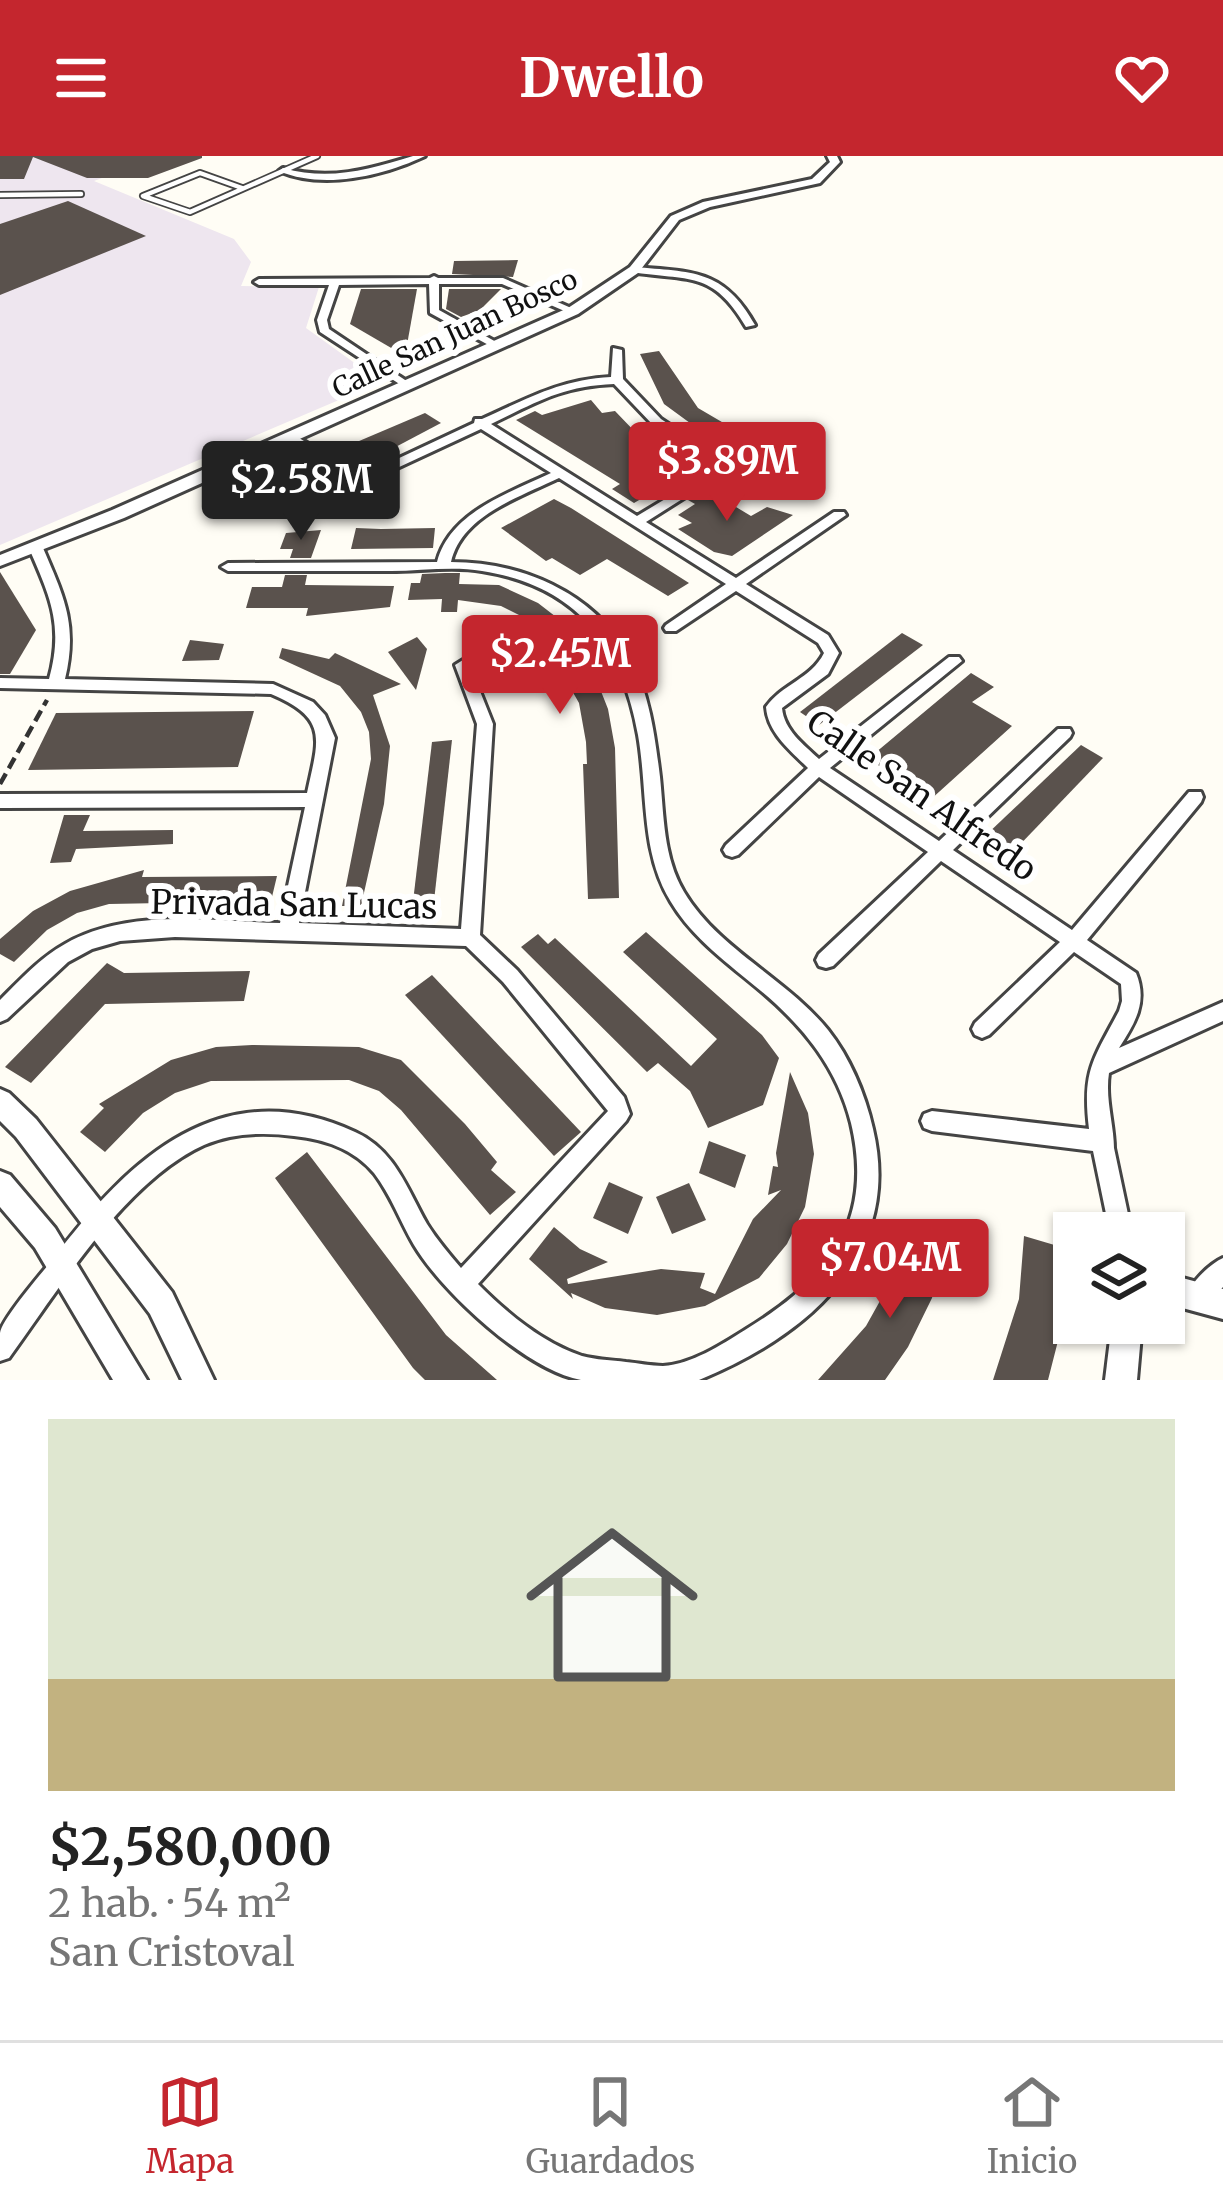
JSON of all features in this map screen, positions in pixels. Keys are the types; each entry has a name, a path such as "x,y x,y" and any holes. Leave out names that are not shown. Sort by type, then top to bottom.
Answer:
{"street":[{"path":"283,171 308,179 342,178 421,156"},
{"name":"Calle San Juan Bosco","path":"0,561 572,311 634,270 675,218 707,204 816,181 835,162 832,156"},
{"path":"634,270 687,276 727,287 750,325"},
{"path":"434,279 434,310 494,345"},
{"path":"336,280 322,320 324,330 404,384"},
{"path":"260,282 503,281 572,311"},
{"path":"616,350 617,380 657,422 721,464 722,470 718,477 640,520"},
{"path":"289,437 340,470 360,472 400,464 479,422 579,382 617,380"},
{"name":"Calle San Alfredo","path":"479,422 823,639 832,653 829,664 777,702 772,717 778,734 818,768 1118,967 1133,988 1130,1009 1099,1068"},
{"path":"445,563 445,548 464,525 562,472"},
{"path":"671,628 839,515"},
{"path":"36,548 68,622 56,683"},
{"path":"0,1349 98,1225 152,1166 193,1135 236,1125 309,1126 363,1147 397,1188 429,1249 463,1283 522,1339 585,1369 668,1379 752,1341 820,1293 858,1239 869,1177 858,1103 821,1036 682,910 658,853 648,724 612,638 573,597 508,571 445,563 228,567"},
{"path":"732,850 818,768 955,661"},
{"path":"463,665 485,724 470,938 510,976 617,1104 619,1114 463,1283"},
{"path":"0,683 243,686 273,689 302,700 322,718 327,738 288,930"},
{"path":"826,960 1064,734"},
{"path":"982,1029 1074,942 1195,797"},
{"path":"0,801 315,800"},
{"name":"Privada San Lucas","path":"0,1013 54,962 108,934 141,929 288,930 470,938"},
{"path":"1117,1212 1099,1068 1223,1011"},
{"path":"0,1102 26,1128 161,1303 198,1380"},
{"path":"932,1121 1105,1142"},
{"path":"0,1185 64,1268 131,1380"},
{"path":"1210,1301 1223,1270"},
{"path":"1121,1380 1125,1344"}],"lane":[{"path":"242,188 200,173 142,196 190,212 317,156"},
{"path":"0,194 81,194"}],"path":[{"path":"0,784 56,683"}],"shaded area":[{"path":"0,156 159,156 94,181 234,239 251,262 241,286 319,287 306,328 381,382 0,545"}],"building":[{"path":"0,156 202,158 148,178 87,178 33,157 24,179 0,179"},
{"path":"68,201 146,236 0,295 0,224"},
{"path":"518,260 513,277 452,274 454,261"},
{"path":"361,289 417,289 405,356 350,324"},
{"path":"449,289 501,289 480,310 461,317 446,309"},
{"path":"659,351 698,408 727,425 705,434 664,404 640,354"},
{"path":"591,400 602,413 615,411 639,436 698,466 681,475 689,480 671,490 663,486 634,503 612,489 620,484 516,420 535,411 542,415"},
{"path":"425,413 441,423 371,460 345,447"},
{"path":"706,489 751,516 767,507 793,515 732,556 714,552 678,529 692,523 678,515 695,504 688,500"},
{"path":"554,499 689,583 668,596 607,559 580,575 552,558 546,561 501,528"},
{"path":"356,528 435,528 433,548 351,549"},
{"path":"321,530 311,558 290,558 293,549 280,549 286,533"},
{"path":"0,572 36,630 10,674 0,674"},
{"path":"460,573 459,584 499,585 538,603 560,620 593,671 608,709 615,748 619,898 588,899 586,742 579,703 562,673 567,671 547,641 525,618 501,606 458,600 457,612 441,612 442,599 408,600 411,583 420,583 422,574"},
{"path":"285,575 307,575 305,585 394,586 390,607 306,616 308,608 246,608 252,587 282,587"},
{"path":"902,633 923,645 819,725 800,712"},
{"path":"417,637 427,649 416,690 388,652"},
{"path":"190,640 224,644 219,660 182,661"},
{"path":"282,648 329,659 335,653 401,684 373,695 390,746 384,804 361,906 342,906 371,759 369,732 361,712 340,686 279,658"},
{"path":"971,673 994,687 972,702 1012,726 919,810 896,794 905,786 869,758"},
{"path":"254,711 238,767 28,770 56,713"},
{"path":"452,740 433,910 412,910 432,742"},
{"path":"1081,745 1103,758 1010,855 984,837"},
{"path":"64,815 90,815 83,831 173,830 173,844 76,849 71,862 50,863"},
{"path":"144,870 142,877 277,876 271,901 109,904 77,913 47,930 14,962 0,954 0,939 33,911 70,891"},
{"path":"646,932 762,1035 779,1058 763,1105 708,1128 690,1091 658,1063 647,1072 521,947 538,934 548,944 555,938 691,1066 717,1039 623,952"},
{"path":"107,963 124,973 250,971 244,1001 105,1004 31,1083 5,1067"},
{"path":"432,975 581,1132 554,1156 405,995"},
{"path":"216,1047 359,1047 401,1060 465,1124 497,1162 491,1170 516,1192 490,1215 401,1110 379,1091 349,1080 211,1081 175,1093 143,1113 105,1152 80,1132 104,1108 99,1104 171,1060"},
{"path":"790,1072 808,1113 814,1154 805,1207 787,1244 759,1278 705,1306 657,1315 605,1308 571,1293 573,1299 529,1259 554,1227 580,1249 608,1262 567,1279 568,1284 661,1269 705,1273 700,1288 715,1294 753,1219 781,1190 768,1195 773,1166 778,1167 776,1153"},
{"path":"709,1141 746,1155 735,1188 699,1173"},
{"path":"307,1152 446,1335 497,1380 425,1380 413,1368 275,1178"},
{"path":"609,1182 643,1197 628,1234 593,1218"},
{"path":"689,1183 706,1220 672,1234 656,1197"},
{"path":"1024,1236 1053,1245 1053,1344 1057,1344 1048,1380 993,1380 1019,1299"},
{"path":"902,1243 941,1262 932,1298 908,1347 885,1380 818,1380 866,1326 890,1283"}]}
